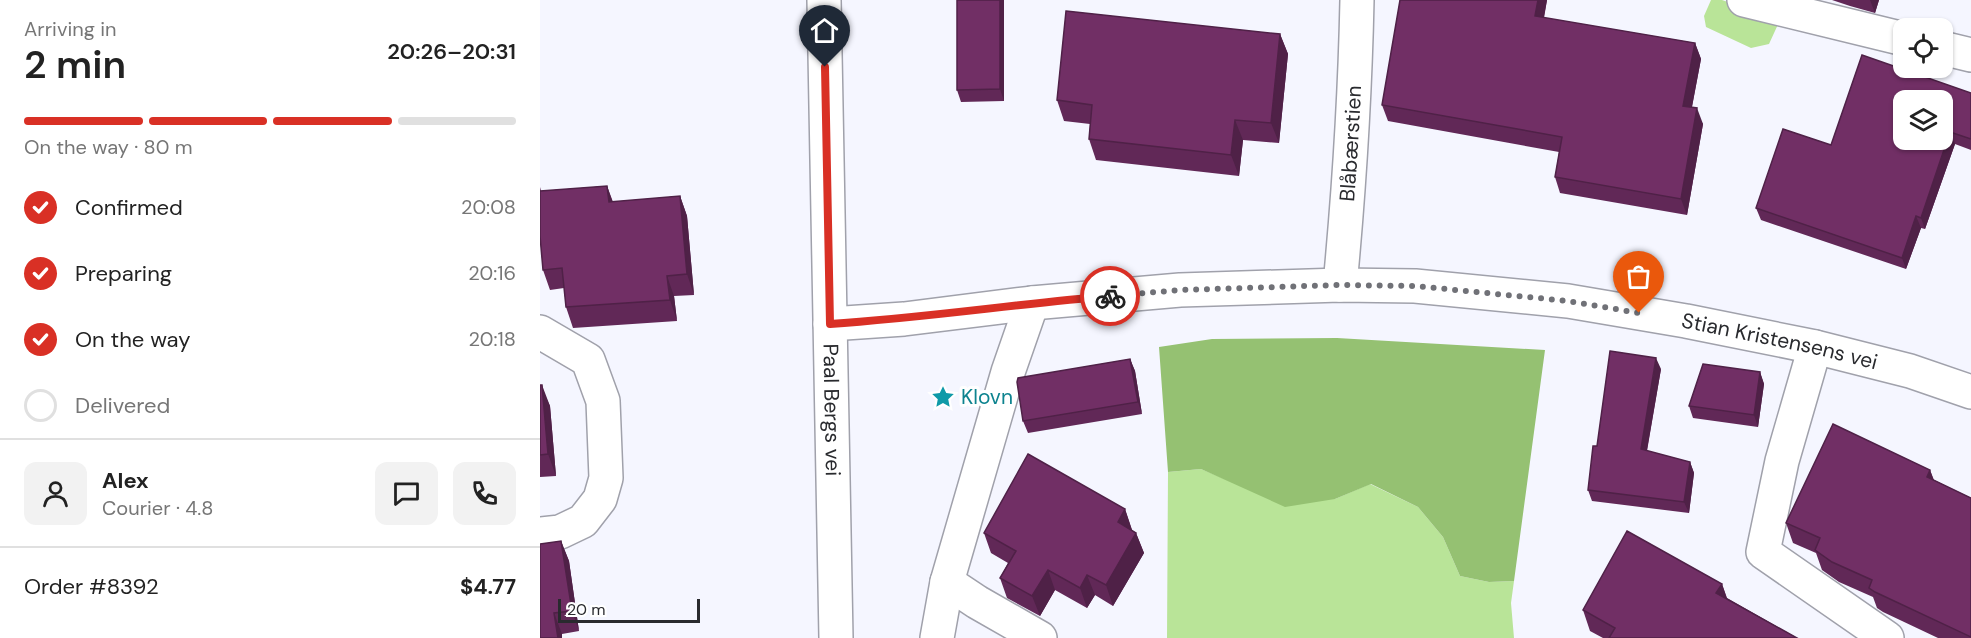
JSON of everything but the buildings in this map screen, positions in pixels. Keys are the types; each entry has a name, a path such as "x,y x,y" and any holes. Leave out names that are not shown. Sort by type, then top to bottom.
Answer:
{"street":[{"name":"Paal Bergs vei","path":"824,0 836,638"},
{"name":"Blåbærstien","path":"1340,285 1348,201 1357,0"},
{"path":"1744,0 1893,36"},
{"path":"1953,51 1971,55"},
{"name":"Stian Kristensens vei","path":"830,324 904,319 1032,303 1180,290 1340,285 1415,286 1568,301 1686,321 1815,347 1911,370 1971,392"},
{"path":"937,638 947,582 1008,372 1032,303"},
{"path":"540,332 588,360 603,401 606,478 600,500 584,520 560,532 540,534"},
{"path":"1815,347 1782,461 1763,552 1887,638"},
{"path":"947,582 1040,638"}],"green space":[{"path":"1711,0 1722,0 1780,20 1769,44 1751,48 1706,27 1704,16"},
{"path":"1337,338 1545,350 1514,581 1489,582 1460,576 1443,537 1418,507 1371,484 1335,499 1285,507 1201,469 1168,472 1159,347 1212,339"},
{"path":"1201,469 1239,485 1335,499 1370,484 1418,507 1443,537 1460,576 1489,582 1514,581 1511,603 1514,638 1167,638 1168,472"}],"way so far":[{"path":"1110,296 1180,290 1340,285 1415,286 1568,301 1639,313"}],"place":[{"name":"Klovn","path":"943,397"}],"route":[{"path":"825,67 830,324 904,319 1110,296"}]}
